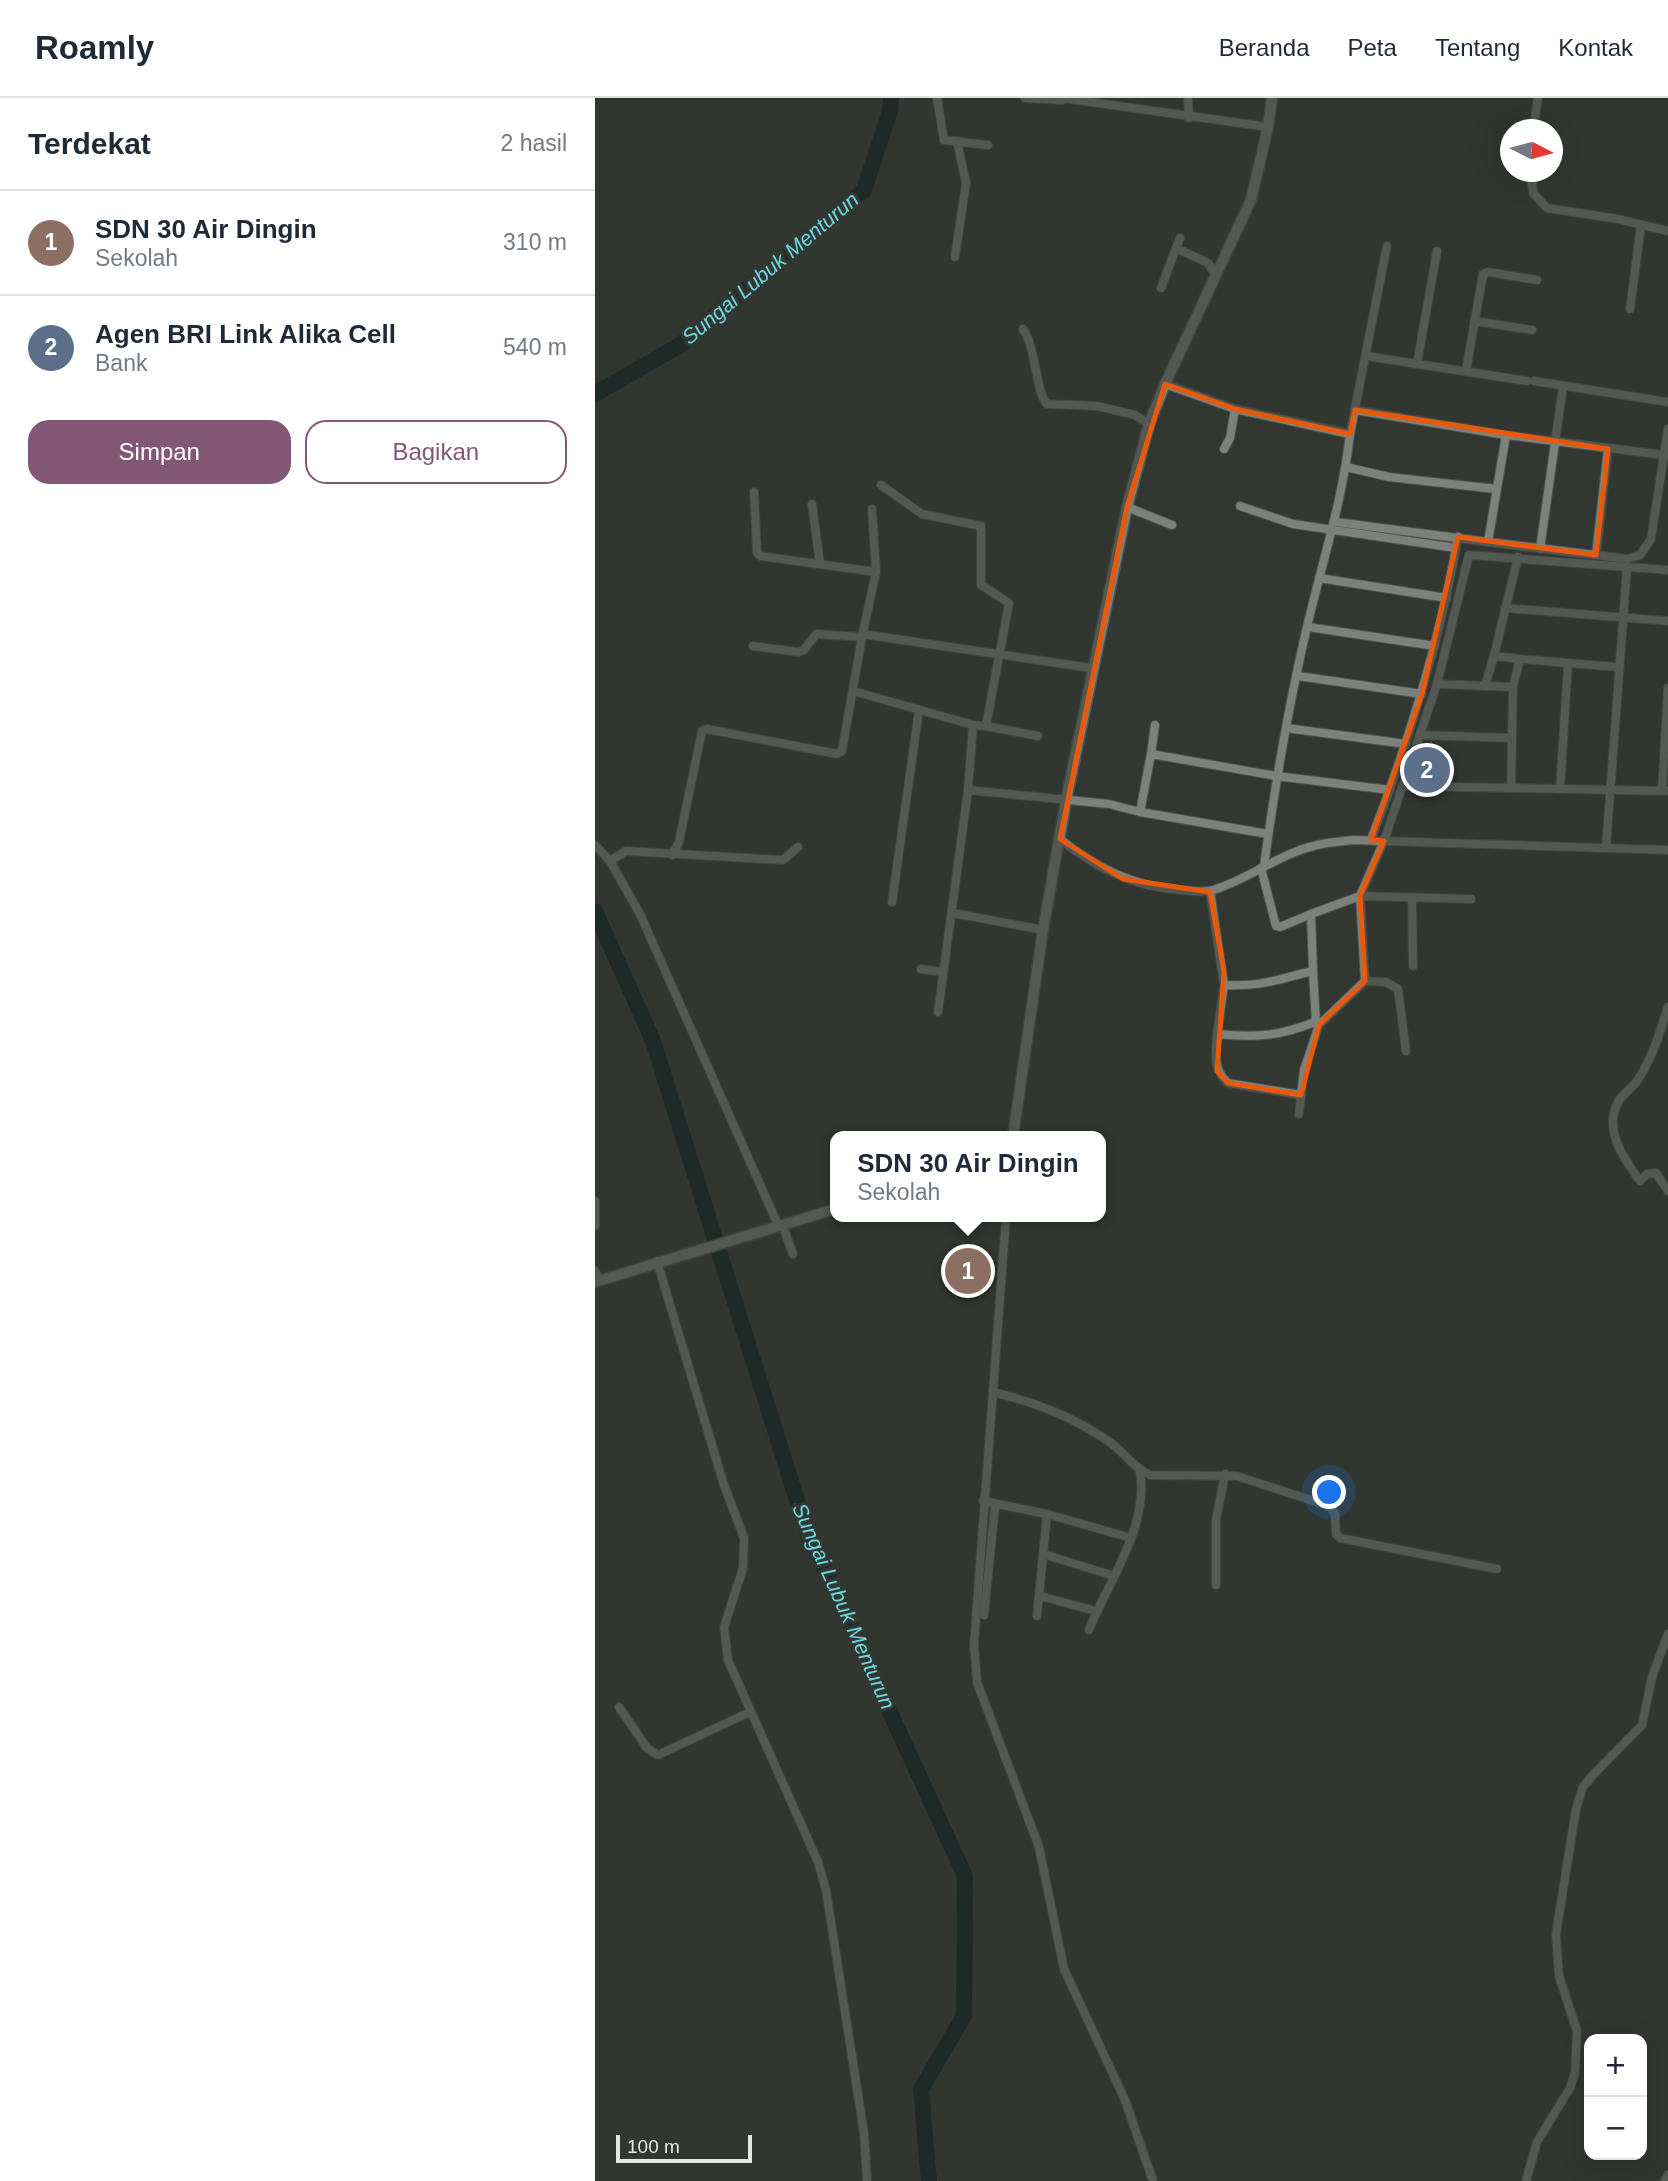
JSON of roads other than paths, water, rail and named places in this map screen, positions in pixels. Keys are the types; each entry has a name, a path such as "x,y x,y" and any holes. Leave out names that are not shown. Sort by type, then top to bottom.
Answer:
{"street":[{"path":"937,98 942,138 948,142 988,145"},
{"path":"1025,98 1062,99 1268,127"},
{"path":"1188,98 1188,118"},
{"path":"1014,1131 1043,930 1066,800 1091,668 1127,507 1149,424 1165,384 1251,200 1272,98"},
{"path":"1535,119 1538,98"},
{"path":"955,257 966,183 957,141"},
{"path":"1532,182 1533,193 1547,208 1668,231"},
{"path":"1630,309 1641,225"},
{"path":"1161,288 1180,238"},
{"path":"1387,246 1335,526 1319,578 1286,728 1262,867 1276,926 1280,928 1360,896 1471,900"},
{"path":"1176,248 1208,263 1215,274"},
{"path":"1417,364 1437,251"},
{"path":"1466,371 1485,272 1538,280"},
{"path":"1474,321 1532,330"},
{"path":"1023,329 1037,363 1041,397 1047,404 1097,406 1135,415 1149,424"},
{"path":"1366,356 1668,402"},
{"path":"1165,384 1235,409 1264,413 1350,434"},
{"path":"1540,549 1563,386"},
{"path":"1224,449 1230,438 1235,409"},
{"path":"1355,410 1506,435 1664,455"},
{"path":"1240,506 1293,524 1458,537 1628,559 1647,549 1668,429"},
{"path":"1488,542 1506,435"},
{"path":"1596,555 1608,449"},
{"path":"1346,467 1389,477 1496,489"},
{"path":"881,485 922,514 981,526 981,585 1007,599 1010,607 986,726"},
{"path":"754,492 759,555 876,572"},
{"path":"812,505 820,564"},
{"path":"1127,507 1172,525"},
{"path":"672,855 681,831 702,731 707,729 838,754 843,748 876,572 872,509"},
{"path":"1335,526 1456,548"},
{"path":"1371,840 1422,694 1447,598 1458,537"},
{"path":"1365,981 1360,896 1384,841 1437,684 1469,555 1668,570"},
{"path":"1485,686 1518,557"},
{"path":"1605,848 1627,567"},
{"path":"1319,578 1447,598"},
{"path":"1505,608 1668,621"},
{"path":"1308,627 1435,646"},
{"path":"753,646 798,652 819,633 1002,653 1091,668"},
{"path":"1494,656 1618,667"},
{"path":"1511,788 1513,687 1520,659"},
{"path":"1560,789 1568,664"},
{"path":"1298,676 1422,694"},
{"path":"1437,684 1513,687"},
{"path":"1403,786 1665,791 1668,688"},
{"path":"853,691 973,725 1038,736"},
{"path":"892,902 919,710"},
{"path":"938,1012 941,972 953,913 968,790 973,725"},
{"path":"1140,812 1155,725"},
{"path":"1286,728 1406,744"},
{"path":"1420,735 1512,738"},
{"path":"1151,754 1276,776 1390,790"},
{"path":"968,790 1109,804 1140,812 1268,834"},
{"path":"1060,839 1082,857 1122,879 1158,888 1210,891 1296,851 1326,843 1371,840 1668,850"},
{"path":"595,845 610,861 673,981 793,1254"},
{"path":"610,861 626,851 783,860 798,846"},
{"path":"1210,891 1224,985 1215,1064 1220,1076 1228,1083 1301,1094"},
{"path":"1412,898 1413,966"},
{"path":"953,913 1043,930"},
{"path":"1299,1114 1304,1070 1317,1024 1311,914"},
{"path":"921,969 941,972"},
{"path":"1224,985 1271,984 1313,971"},
{"path":"1217,1034 1250,1037 1284,1035 1317,1024 1365,981 1387,982 1398,989 1406,1051"},
{"path":"1668,1007 1651,1055 1637,1081 1618,1102 1612,1122 1617,1144 1640,1181 1647,1174 1656,1173 1668,1191"},
{"path":"595,1201 595,1226"},
{"path":"596,1278 830,1210"},
{"path":"1006,1222 974,1645 977,1682 1039,1847 1064,1969 1125,2100 1153,2181"},
{"path":"662,1259 723,1482 744,1538 743,1568 724,1627 728,1660 813,1851 826,1890 864,2133 867,2181"},
{"path":"993,1392 1065,1414 1112,1443 1140,1471 1161,1476 1225,1474 1258,1481 1329,1506 1335,1514 1336,1534 1340,1538 1497,1569"},
{"path":"1089,1630 1141,1510 1140,1471"},
{"path":"1216,1585 1216,1520 1225,1474"},
{"path":"983,1501 995,1506 1047,1514 1131,1538"},
{"path":"984,1615 995,1506"},
{"path":"1037,1616 1047,1514"},
{"path":"1043,1554 1114,1576"},
{"path":"1040,1596 1096,1611"},
{"path":"1526,2181 1537,2142 1570,2088 1575,2073 1577,2031 1559,1976 1556,1934 1576,1809 1583,1787 1642,1725 1652,1677 1668,1634"},
{"path":"619,1707 646,1748 658,1755 750,1712"},
{"path":"1665,2181 1668,2175"}],"waterway":[{"name":"Sungai Lubuk Menturun","path":"595,394 680,345 864,190 890,111 891,98"},
{"name":"Sungai Lubuk Menturun","path":"595,911 653,1041 806,1529 965,1876 964,2016 921,2089 929,2181"}],"place":[{"name":"Agen BRI Link Alika Cell","path":"1427,770"},
{"name":"SDN 30 Air Dingin","path":"968,1271"}]}
